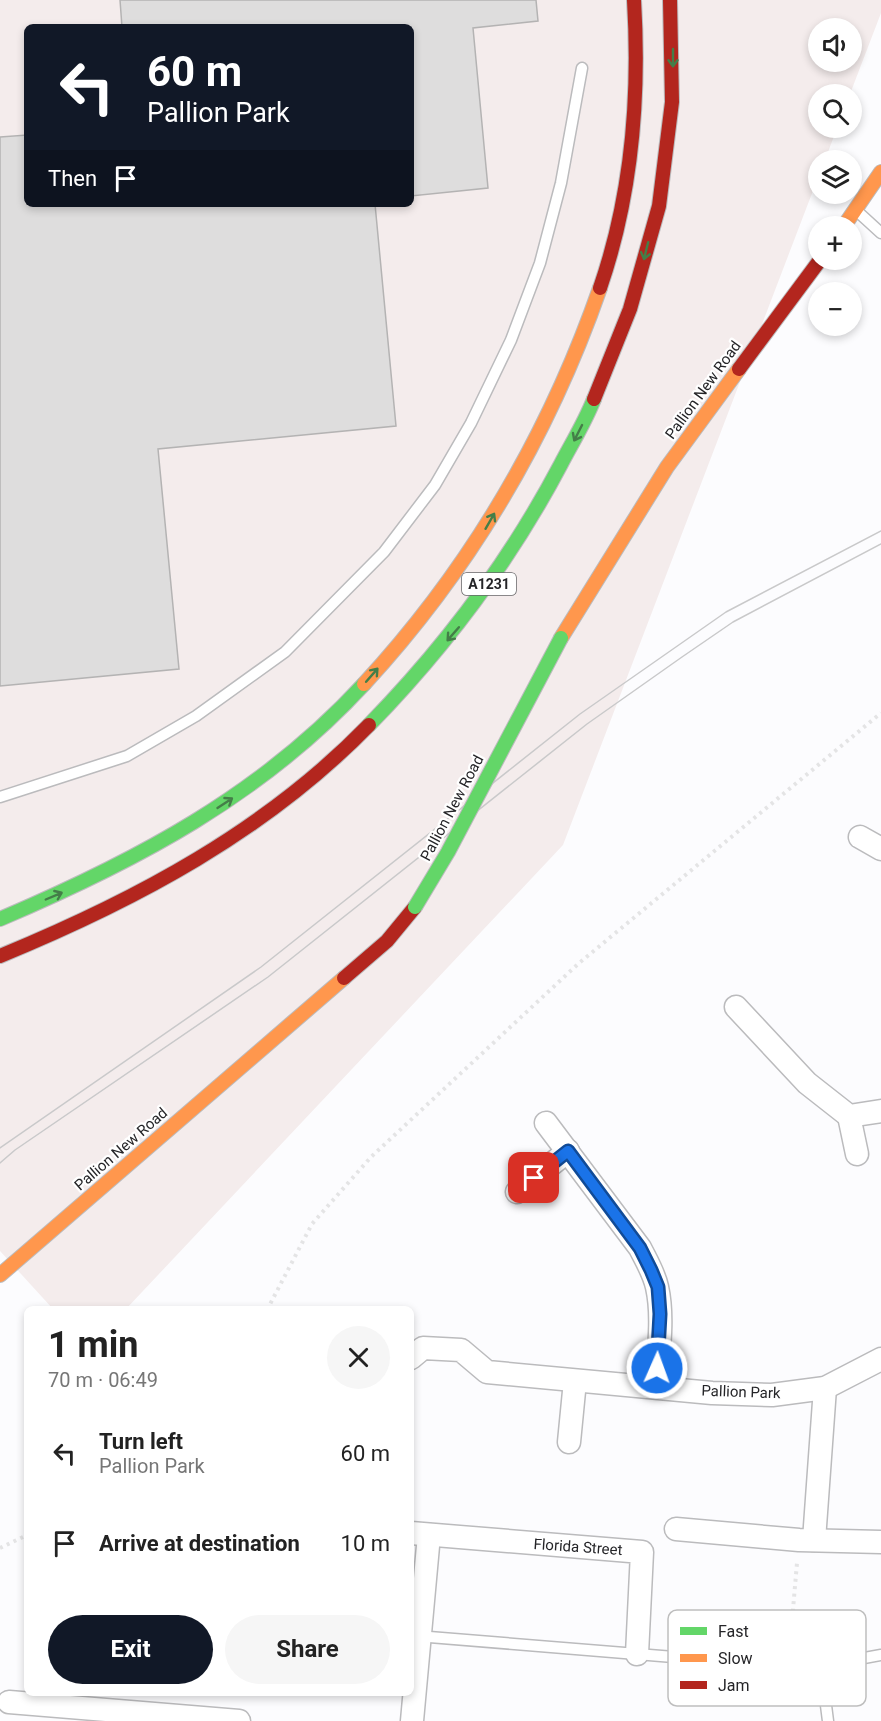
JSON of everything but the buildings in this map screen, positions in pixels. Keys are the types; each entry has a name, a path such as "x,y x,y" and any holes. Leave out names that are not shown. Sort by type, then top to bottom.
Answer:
{"main road":[{"name":"A1231","path":"0,919 76,887 157,846 231,799 296,748 358,691 422,618 480,539 520,470 564,381 597,296 622,207 633,129 638,55 634,0"},
{"name":"A1231","path":"0,956 49,936 124,900 185,867 252,825 341,753 402,693 460,626 512,553 553,482 596,398 623,329 646,254 664,173 673,95 670,0"},
{"path":"852,216 881,172"},
{"name":"Pallion New Road","path":"0,1275 387,941 415,907 448,852 561,638 616,554 667,467 813,270"}],"street":[{"path":"860,837 881,849"},
{"path":"736,1007 807,1083 849,1116 857,1154"},
{"path":"849,1116 881,1111"},
{"path":"546,1123 640,1248 651,1270 658,1287 660,1314 656,1387"},
{"path":"516,1192 568,1151"},
{"name":"Pallion Park","path":"414,1356 423,1348 461,1350 487,1372 712,1393 772,1395 825,1388 881,1359"},
{"path":"568,1442 575,1381"},
{"path":"806,1540 825,1388"},
{"path":"676,1529 806,1540 881,1542"},
{"path":"414,1678 420,1534"},
{"name":"Florida Street","path":"420,1534 642,1552 637,1654"},
{"path":"5,1707 24,1688"},
{"path":"412,1721 413,1696"},
{"path":"5,1707 239,1721"}],"lane":[{"path":"0,797 127,756 196,716 285,652 384,552 435,486 471,423 512,340 543,252 561,183 582,68"},
{"path":"856,210 881,233"},
{"path":"416,1636 668,1657"},
{"path":"866,1658 881,1655"},
{"path":"826,1706 828,1721"}],"path":[{"path":"269,1306 312,1224 371,1157 578,964 881,713"},
{"path":"0,1548 24,1536"},
{"path":"794,1610 806,1540"}],"shaded area":[{"path":"0,0 881,0 881,13 862,63 862,18 808,18 808,72 858,72 854,84 808,84 808,138 833,138 829,150 808,150 808,204 563,845 129,1306 50,1306 0,1251"}],"tram line":[{"path":"0,1148 261,967 580,714 726,612 881,531"},
{"path":"0,1163 15,1150 268,977 587,724 682,657 733,622 881,544"}],"traffic: fast":[{"path":"369,725 450,634 498,569 541,500 583,424 594,399"},
{"path":"415,907 448,852 561,638"},
{"path":"0,919 51,897 148,848 240,792 325,724 364,684"}],"traffic: slow":[{"path":"851,216 881,172"},
{"path":"364,684 439,594 503,498 556,396 600,288"},
{"path":"561,638 667,467 739,369"},
{"path":"0,1275 344,978"}],"traffic: jam":[{"path":"600,288 620,218 631,146 636,73 634,0"},
{"path":"594,399 630,309 659,206 672,102 670,0"},
{"path":"739,369 813,270"},
{"path":"0,956 101,911 197,859 243,830 287,798 369,725"},
{"path":"344,978 387,941 415,907"}],"route":[{"path":"534,1178 568,1151 640,1248 658,1287 660,1314 657,1368"}]}
